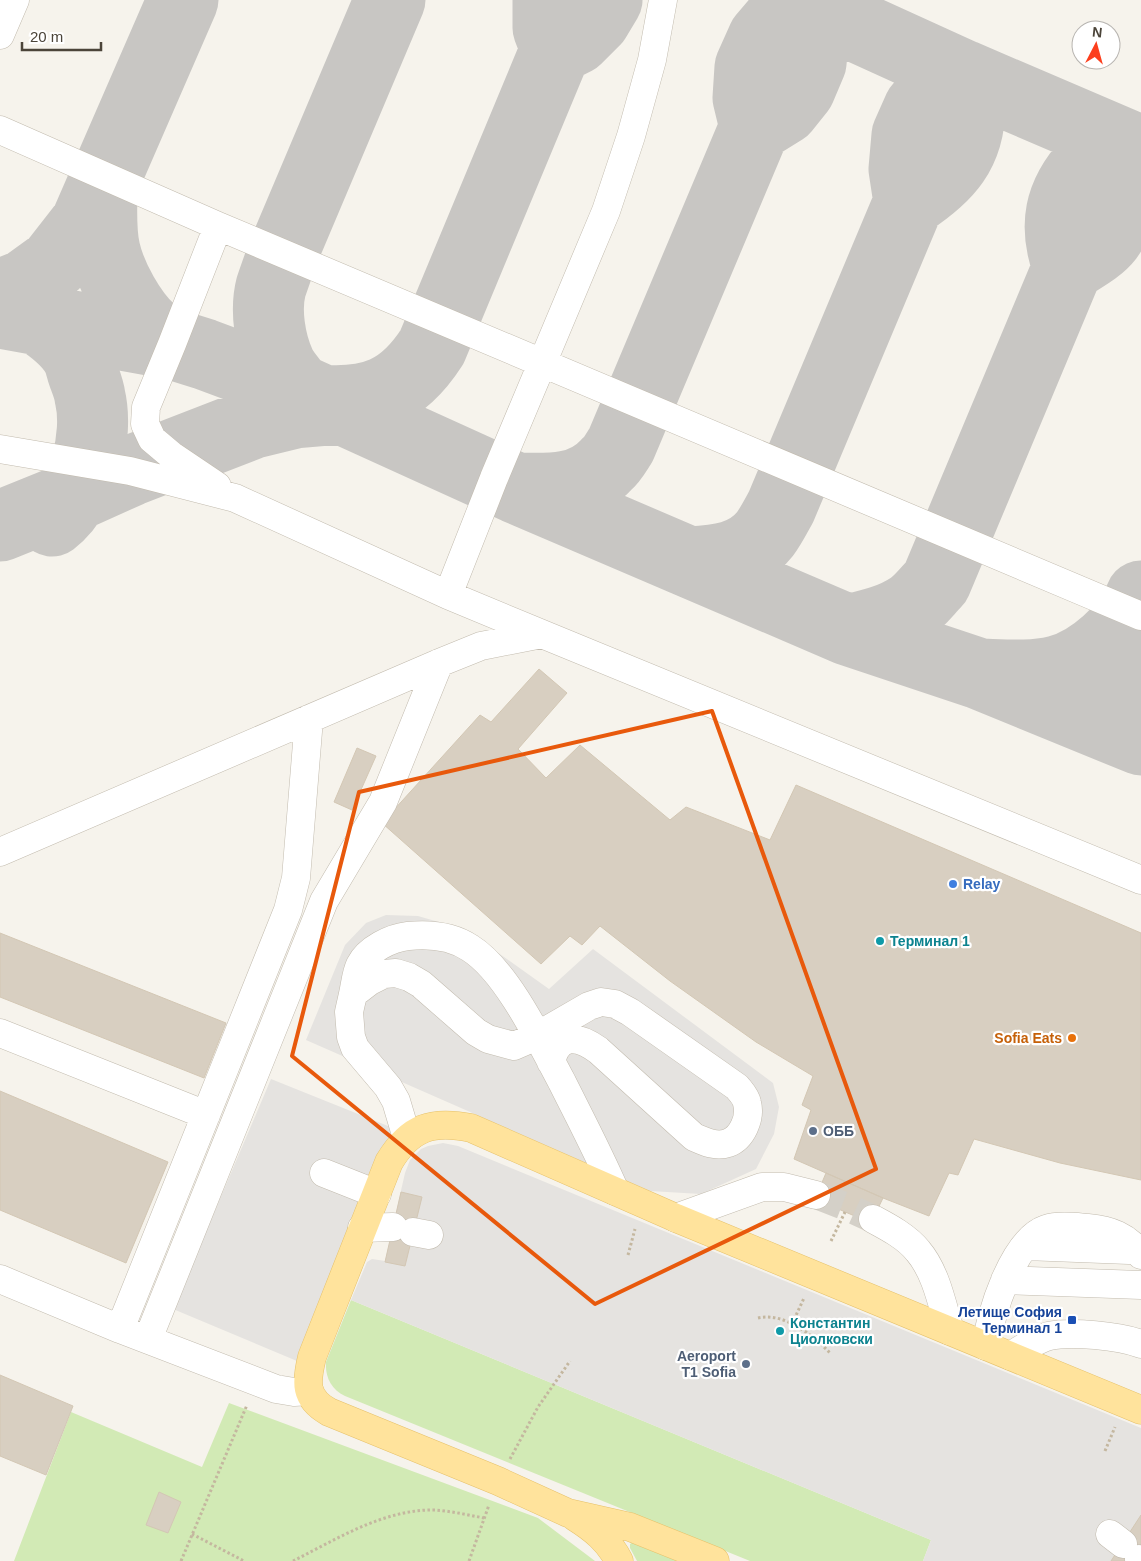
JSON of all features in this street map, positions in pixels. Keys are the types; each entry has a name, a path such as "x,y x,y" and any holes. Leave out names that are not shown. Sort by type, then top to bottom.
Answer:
{"main road":[{"path":"619,1561 614,1551 603,1538 588,1525 568,1513 498,1481 329,1412 314,1401 309,1391 308,1376 312,1357 389,1162 407,1138 426,1127 441,1124 471,1128 676,1218 1141,1410"},
{"path":"568,1513 630,1527 715,1561"}],"lane":[{"path":"0,35 15,0"},
{"path":"448,595 494,478 610,202 652,60 663,0"},
{"path":"0,130 218,226 1141,616"},
{"path":"218,226 146,407 145,424 152,439 171,456 235,498 448,595 1141,880"},
{"path":"0,449 130,471 235,498"},
{"path":"0,852 481,646 542,634"},
{"path":"148,1340 324,901 383,802 439,663"},
{"path":"120,1328 288,910 296,878 308,719"},
{"path":"407,1138 396,1101 388,1087 355,1048 351,1037 349,1012 360,964 370,952 400,937 425,935 449,939 469,947 493,969 521,1008 537,1036 600,1156 615,1191"},
{"path":"353,994 370,981 384,974 396,973 409,977 421,984 476,1032 488,1039 514,1046 537,1036 589,1006 601,1002 615,1004 630,1012 737,1087 747,1102 747,1121 742,1131 728,1143 709,1144 694,1137 588,1043 577,1040 562,1042 557,1046 551,1062"},
{"path":"0,1033 206,1115"},
{"path":"324,1173 377,1194"},
{"path":"676,1218 762,1187 784,1187 816,1195"},
{"path":"873,1219 902,1237 919,1252 937,1286 950,1331"},
{"path":"362,1228 412,1231"},
{"path":"1140,1257 1120,1235 1108,1231 1047,1228 1039,1232 1014,1263 991,1319 998,1351 1061,1334 1116,1337 1141,1344"},
{"path":"1014,1263 1140,1257"},
{"path":"1014,1263 1141,1285"},
{"path":"0,1279 148,1340 257,1381 285,1391 309,1391"}],"path":[{"path":"831,1242 845,1212"},
{"path":"792,1324 805,1296"},
{"path":"758,1318 765,1316 773,1317 792,1324 817,1339 830,1353"},
{"path":"513,1452 538,1407 570,1361"},
{"path":"181,1561 257,1381"},
{"path":"293,1561 382,1518 411,1512 436,1510 484,1518 469,1561"},
{"path":"192,1534 244,1561"}],"highlighted area":[{"path":"712,711 876,1169 595,1304 292,1056 359,792"}],"green space":[{"path":"351,1300 931,1540 923,1561 750,1561 345,1396 336,1390 330,1382 326,1362"},
{"path":"229,1403 538,1518 595,1561 14,1561 71,1412 202,1467"},
{"path":"633,1542 686,1561 637,1561 630,1548 630,1544"}],"shaded area":[{"path":"386,915 418,916 466,930 549,989 593,949 773,1083 779,1107 774,1134 756,1169 701,1194 650,1191 306,1040 345,945 366,923"},
{"path":"271,1079 393,1128 297,1361 173,1309"},
{"name":"Aeroport T1 Sofia","path":"443,1143 458,1146 1141,1428 1141,1556 1138,1561 923,1561 931,1540 351,1300 367,1262 372,1259 385,1261 405,1173 410,1160 421,1149"}],"building":[{"name":"Терминал 1","path":"539,669 567,693 518,749 546,778 580,745 670,820 686,807 770,840 796,785 1141,933 1141,1180 1060,1163 974,1139 958,1175 949,1173 929,1216 794,1159 811,1110 802,1105 813,1076 756,1042 670,981 600,926 582,945 570,936 541,964 382,823 480,715 491,722"},
{"path":"357,748 376,756 352,810 334,802"},
{"path":"0,933 226,1023 204,1078 0,997"},
{"path":"0,1091 168,1162 126,1263 0,1210"},
{"path":"826,1173 883,1198 871,1223 815,1199"},
{"path":"401,1192 422,1197 405,1266 385,1262"},
{"path":"0,1375 73,1406 46,1475 0,1456"},
{"path":"159,1492 181,1502 168,1533 146,1525"},
{"path":"1141,1515 1141,1556 1138,1561 1111,1561"}],"taxiway":[{"path":"0,295 25,285 54,264 86,223 183,0"},
{"path":"298,389 286,374 276,355 268,306 271,287 283,253 390,0"},
{"path":"319,400 355,400 384,392 410,375 432,347 556,49 548,28 548,0"},
{"path":"556,49 576,39 595,20 607,0"},
{"path":"798,0 963,75 1141,151"},
{"path":"516,488 553,488 576,484 598,473 609,462 621,445 755,127 748,98 750,67 763,38 780,18 807,4 814,32 811,63 800,89 784,109 755,127"},
{"path":"690,562 721,559 749,548 765,534 781,507 909,202 904,169 907,135 919,108 939,87 963,75 970,105 969,122 961,150 945,173 923,193 909,202"},
{"path":"848,630 880,622 904,612 918,602 936,582 1068,267 1104,242 1117,220 1121,210 1126,179 1125,160 1118,142 1089,162 1079,174 1065,198 1060,224 1063,252 1068,267"},
{"path":"102,186 102,235 112,272 136,315 153,333 170,344"},
{"path":"0,313 172,344 298,389 516,488 848,630 977,673 1141,740"},
{"path":"38,319 65,340 77,356 90,394 92,412 90,447 80,481 73,497 52,521"},
{"path":"0,526 130,471 254,423 295,413 342,409"},
{"path":"983,674 1039,674 1070,667 1095,652 1118,632 1141,596"},
{"path":"1136,608 1133,655 1141,691"}],"tunnel":[{"path":"816,1195 873,1219"}],"place":[{"name":"Relay","path":"953,884"},
{"name":"Терминал 1","path":"880,941"},
{"name":"Sofia Eats","path":"1072,1038"},
{"name":"ОББ","path":"813,1131"},
{"name":"Летище София Терминал 1","path":"1072,1320"},
{"name":"Константин Циолковски","path":"780,1331"},
{"name":"Aeroport T1 Sofia","path":"746,1364"}]}
